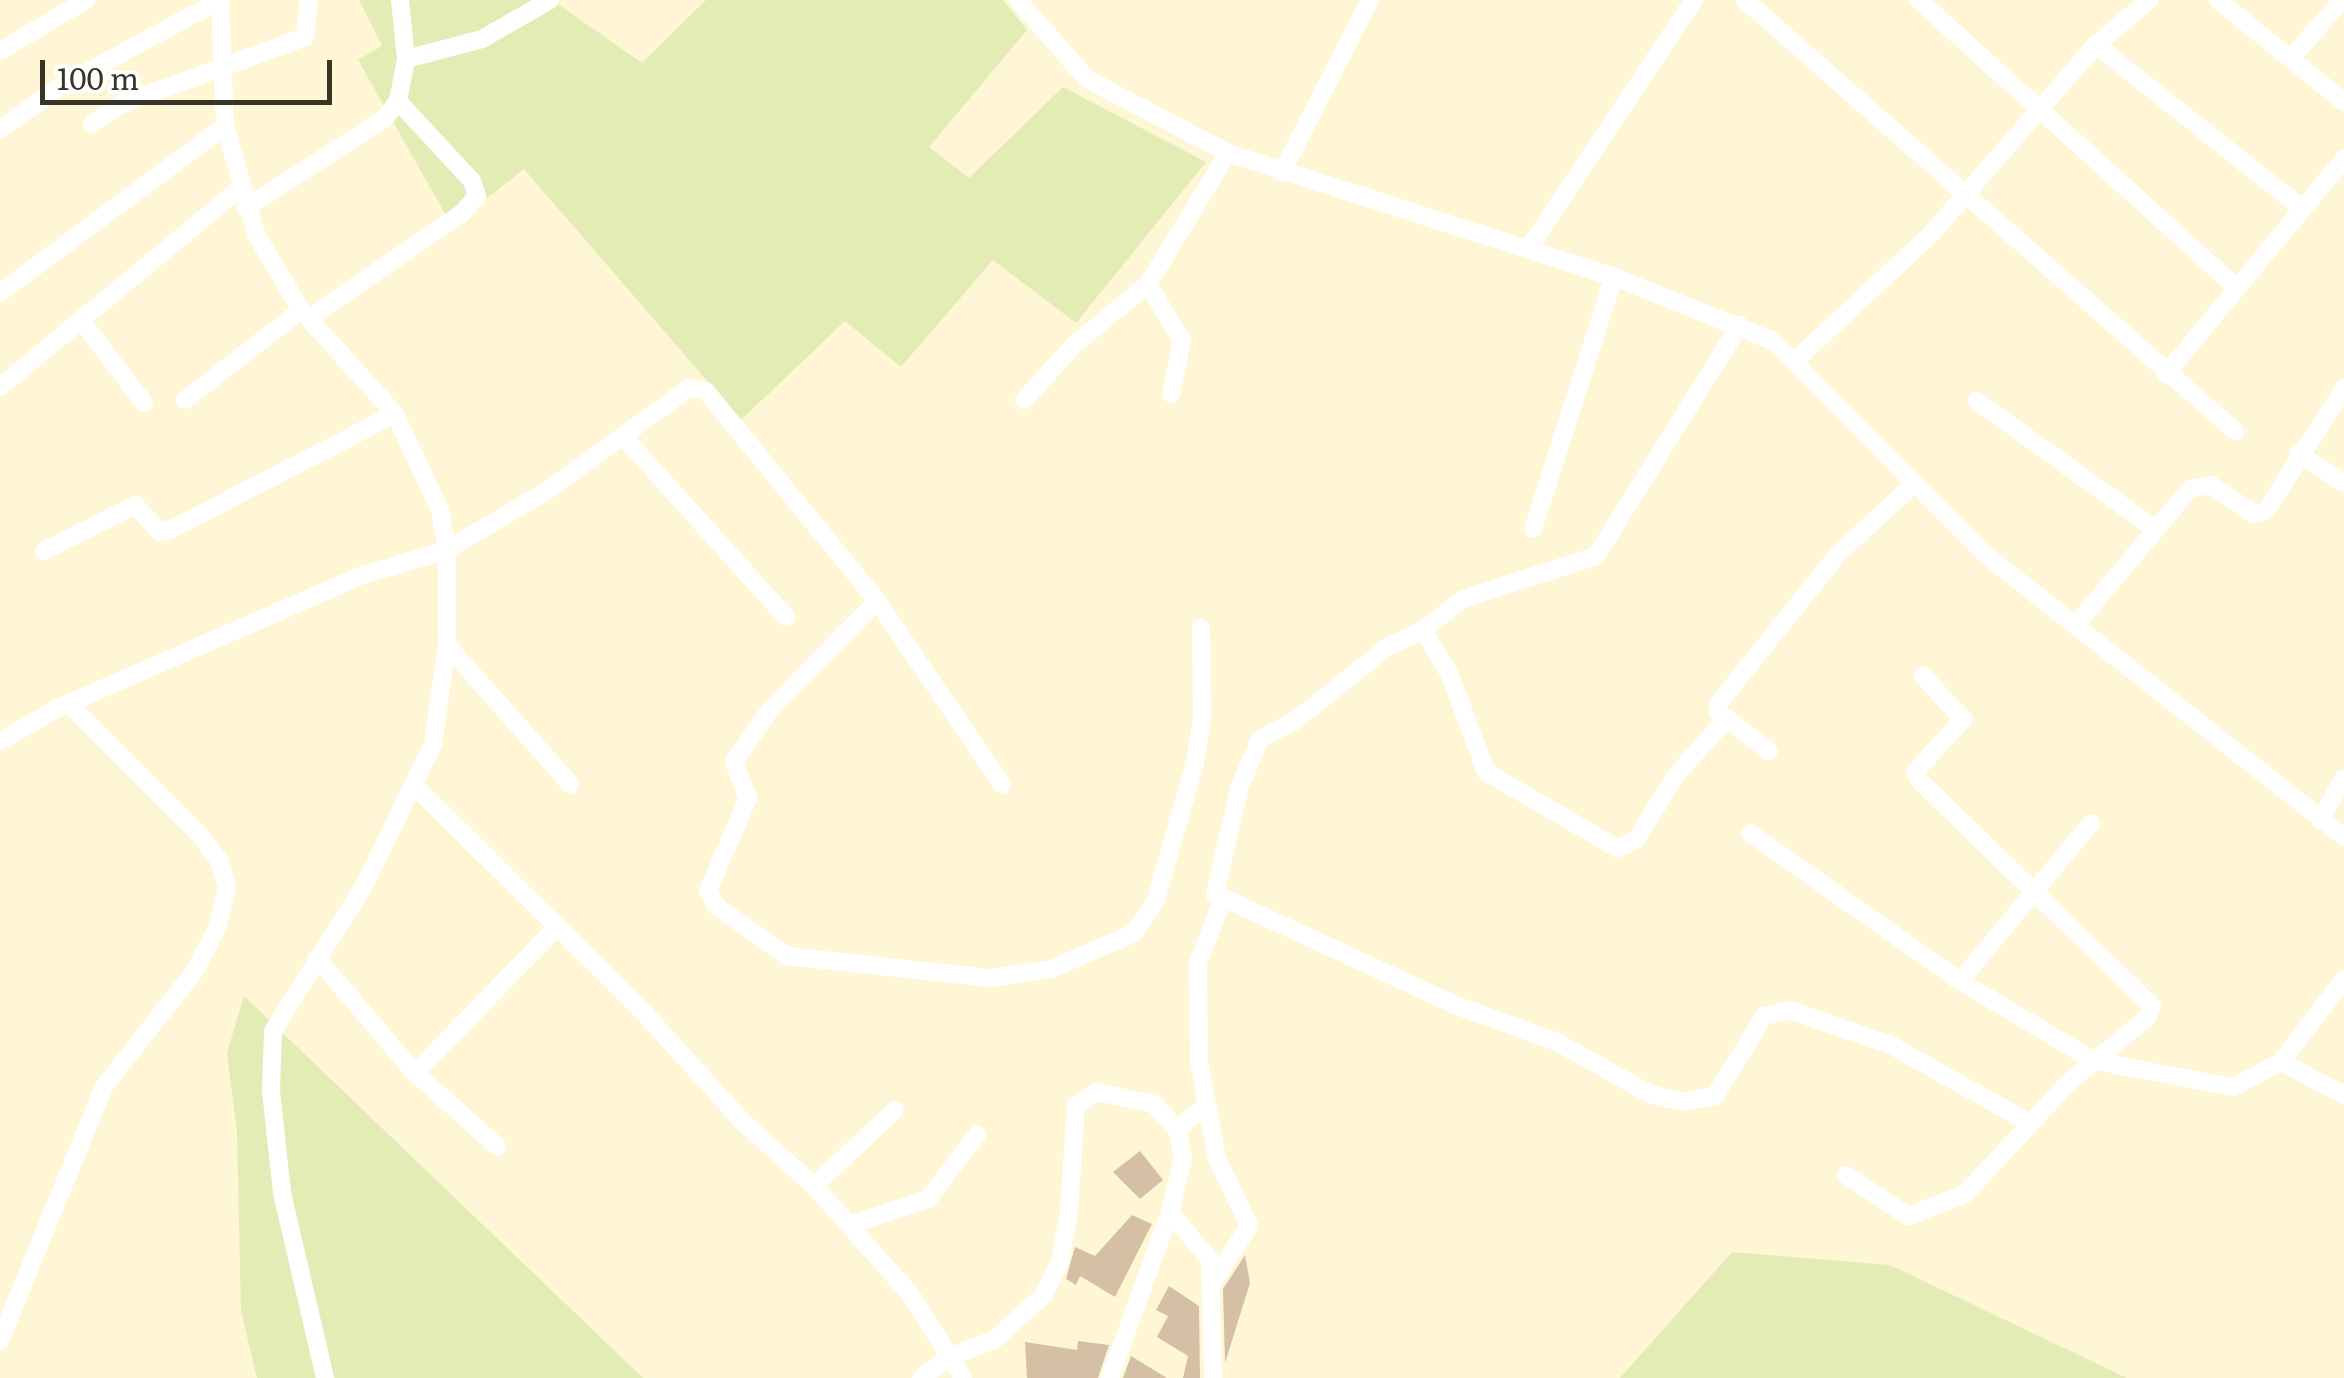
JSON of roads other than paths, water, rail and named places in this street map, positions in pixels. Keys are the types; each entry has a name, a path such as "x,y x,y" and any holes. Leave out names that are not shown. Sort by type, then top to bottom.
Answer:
{"street":[{"path":"0,51 86,0"},
{"path":"0,129 80,76 220,0 225,126 238,189 246,208 305,314 396,414 428,472 448,550 442,708 416,788 272,1031 270,1091 282,1193 325,1378"},
{"path":"92,124 119,104 220,72 305,37 309,0"},
{"path":"246,208 385,118 398,100 406,58 400,0"},
{"path":"406,58 482,38 550,0"},
{"path":"1018,0 1087,79 1228,154 1614,276 1740,326 1798,359 1913,485 1986,555 2078,622 2344,837"},
{"path":"1282,172 1370,0"},
{"path":"1529,248 1694,0"},
{"path":"1745,0 2234,430"},
{"path":"1920,0 2236,287"},
{"path":"1798,359 1966,192 2096,45 2149,0"},
{"path":"2218,0 2344,102"},
{"path":"2292,58 2342,0"},
{"path":"2096,45 2299,206"},
{"path":"186,400 305,314 462,214 476,196 472,181 398,100"},
{"path":"0,293 225,126"},
{"path":"1024,400 1074,345 1148,284 1228,154"},
{"path":"2166,374 2299,206 2344,159"},
{"path":"0,387 238,189"},
{"path":"1533,529 1614,276"},
{"path":"1148,284 1182,340 1170,394"},
{"path":"81,320 144,404"},
{"path":"1740,326 1596,556 1463,599 1423,630 1386,648 1296,720 1260,739 1213,887 1223,899 1456,1004 1557,1042 1650,1094 1683,1102 1715,1096 1764,1016 1790,1010 1889,1044 2030,1123"},
{"path":"0,740 69,704 363,575 448,550 623,436 688,388 706,391 877,601 1002,784"},
{"path":"2078,622 2181,495 2200,484 2211,484 2260,515 2344,388"},
{"path":"1977,400 2154,528"},
{"path":"44,550 127,507 141,508 160,532 170,530 396,414"},
{"path":"623,436 786,617"},
{"path":"2298,454 2344,482"},
{"path":"1770,751 1727,718 1718,704 1802,595 1913,485"},
{"path":"877,601 769,711 734,762 748,798 708,892 716,906 787,956 991,978 1051,969 1134,933 1156,900 1196,763 1202,717 1201,628"},
{"path":"1423,630 1450,675 1486,772 1617,848 1636,840 1676,775 1727,718"},
{"path":"447,645 570,784"},
{"path":"1846,1174 1891,1210 1908,1216 1934,1211 1966,1194 2030,1123 2152,1006 2034,894 1915,772 1963,726 1960,712 1923,676"},
{"path":"0,1341 102,1088 194,972 217,928 227,887 219,860 198,833 69,704"},
{"path":"2320,820 2344,778"},
{"path":"416,788 743,1122 814,1186 910,1295 963,1378"},
{"path":"1960,981 2091,824"},
{"path":"1750,833 1960,981 2095,1061 2233,1088 2281,1062 2344,980"},
{"path":"1213,1282 1249,1226 1216,1158 1199,1060 1198,964 1223,899"},
{"path":"414,1074 556,928"},
{"path":"317,958 414,1074 497,1146"},
{"path":"2281,1062 2344,1095"},
{"path":"921,1378 950,1357 994,1340 1026,1315 1052,1280 1069,1211 1076,1106 1097,1092 1124,1092 1154,1104 1177,1129 1183,1157 1170,1212 1110,1378"},
{"path":"1177,1129 1208,1105"},
{"path":"814,1186 895,1110"},
{"path":"850,1225 928,1198 977,1136"},
{"path":"1170,1212 1198,1238 1213,1282 1212,1378"}]}
